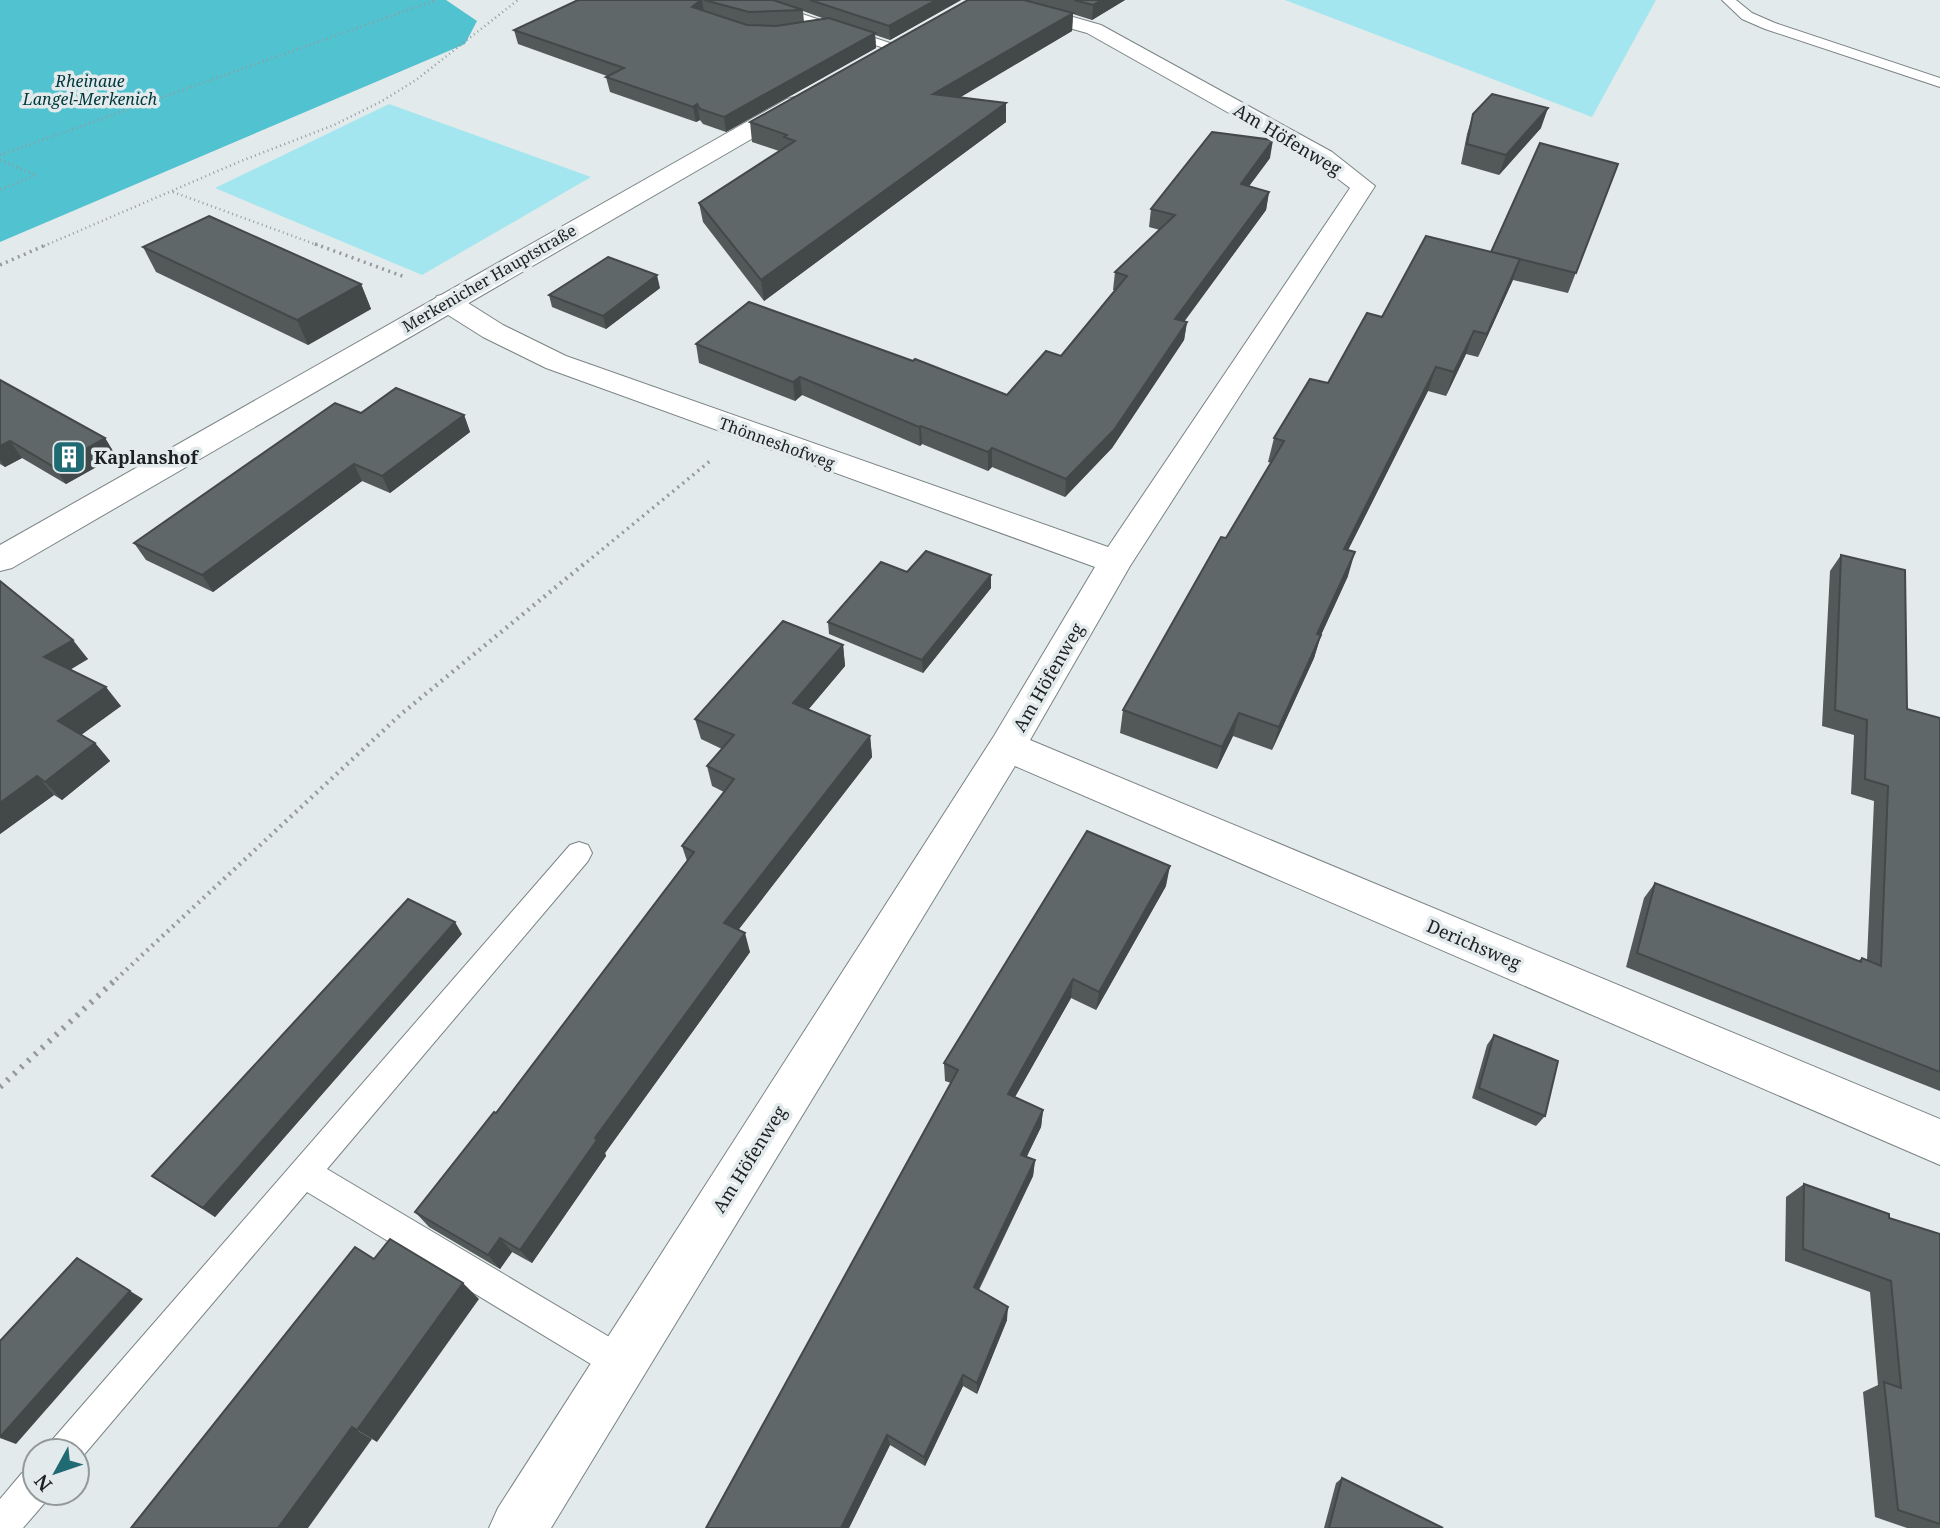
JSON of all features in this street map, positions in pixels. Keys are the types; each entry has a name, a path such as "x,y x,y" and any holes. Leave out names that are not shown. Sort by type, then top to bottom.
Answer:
{"street":[{"name":"Am Höfenweg","path":"518,1528 1007,747 1115,562 1363,186 1324,157 1094,29 980,2"},
{"path":"871,61 919,34"},
{"name":"Merkenicher Hauptstraße","path":"0,560 823,89"},
{"name":"Thönneshofweg","path":"447,302 493,331 556,362 1115,562"},
{"name":"Derichsweg","path":"1007,747 1940,1142"}],"lane":[{"path":"747,0 895,47"},
{"path":"1728,0 1747,16 1770,26 1940,83"},
{"path":"800,31 835,28"},
{"path":"77,1437 579,852"},
{"path":"304,1173 621,1363"},
{"path":"0,1527 21,1502"}],"path":[{"path":"0,158 436,0"},
{"path":"0,265 334,125 382,101 416,80 518,0"},
{"path":"0,158 36,175 0,190"},
{"path":"173,192 407,278 447,302"},
{"path":"0,1087 400,715 746,432"}],"shaded area":[{"path":"1285,0 1656,0 1592,117"},
{"path":"389,104 591,177 422,275 215,188"}],"green space":[{"name":"Rheinaue Langel-Merkenich","path":"0,0 446,0 477,21 465,44 0,242"}],"building":[{"path":"578,0 701,0 692,7 747,25 776,26 829,18 875,33 724,117 700,109 697,104 693,107 606,77 624,68 514,30"},
{"path":"704,0 773,0 803,10 749,12"},
{"path":"810,0 936,0 889,26"},
{"path":"968,0 1024,0 1073,13 933,94 1006,103 761,280 699,203 795,141 784,137 787,135 750,122"},
{"path":"1074,0 1102,0 1093,5"},
{"path":"1492,94 1548,108 1506,155 1467,144 1473,114"},
{"path":"1212,132 1273,140 1241,184 1269,192 1175,319 1187,322 1114,430 1066,479 992,448 988,452 919,427 800,377 793,382 696,344 749,302 913,361 915,359 1007,395 1046,351 1061,356 1127,276 1115,272 1175,215 1151,209"},
{"path":"1540,143 1618,164 1576,273 1491,252"},
{"path":"209,216 361,284 297,320 143,247"},
{"path":"1426,236 1520,259 1487,334 1474,331 1454,372 1436,367 1344,549 1355,552 1317,634 1321,635 1279,727 1239,713 1222,747 1123,710 1221,537 1226,538 1284,441 1274,438 1310,379 1328,383 1367,313 1382,317"},
{"path":"608,257 657,275 603,316 549,295"},
{"path":"0,380 105,438 54,467 10,441 0,446"},
{"path":"396,388 464,415 382,476 354,464 202,575 134,543 335,403 361,413"},
{"path":"926,551 991,575 922,660 828,622 881,562 907,572"},
{"path":"1841,555 1905,570 1907,709 1940,718 1940,1072 1637,953 1655,883 1861,962 1862,958 1881,966 1888,786 1865,779 1867,720 1835,710"},
{"path":"0,581 73,640 44,657 106,687 58,721 95,743 45,782 37,776 0,803"},
{"path":"783,621 843,645 793,703 870,736 724,923 745,933 595,1138 597,1140 520,1250 500,1238 488,1255 415,1212 494,1112 496,1113 694,852 682,846 734,779 707,766 734,735 695,719"},
{"path":"1087,831 1170,866 1099,992 1073,979 1008,1094 1043,1110 1021,1155 1035,1160 974,1287 1008,1307 977,1383 963,1375 924,1457 887,1435 841,1528 706,1528 958,1070 944,1063"},
{"path":"408,899 455,922 203,1208 152,1176"},
{"path":"1494,1035 1558,1061 1545,1116 1479,1088"},
{"path":"1804,1184 1889,1214 1889,1218 1940,1234 1940,1524 1898,1510 1884,1382 1901,1388 1891,1281 1803,1249"},
{"path":"390,1239 463,1283 357,1430 352,1427 278,1528 131,1528 355,1247 374,1259"},
{"path":"77,1258 130,1291 0,1437 0,1341"},
{"path":"1342,1478 1443,1528 1329,1528"}],"place":[{"name":"Kaplanshof","path":"69,457"}]}
